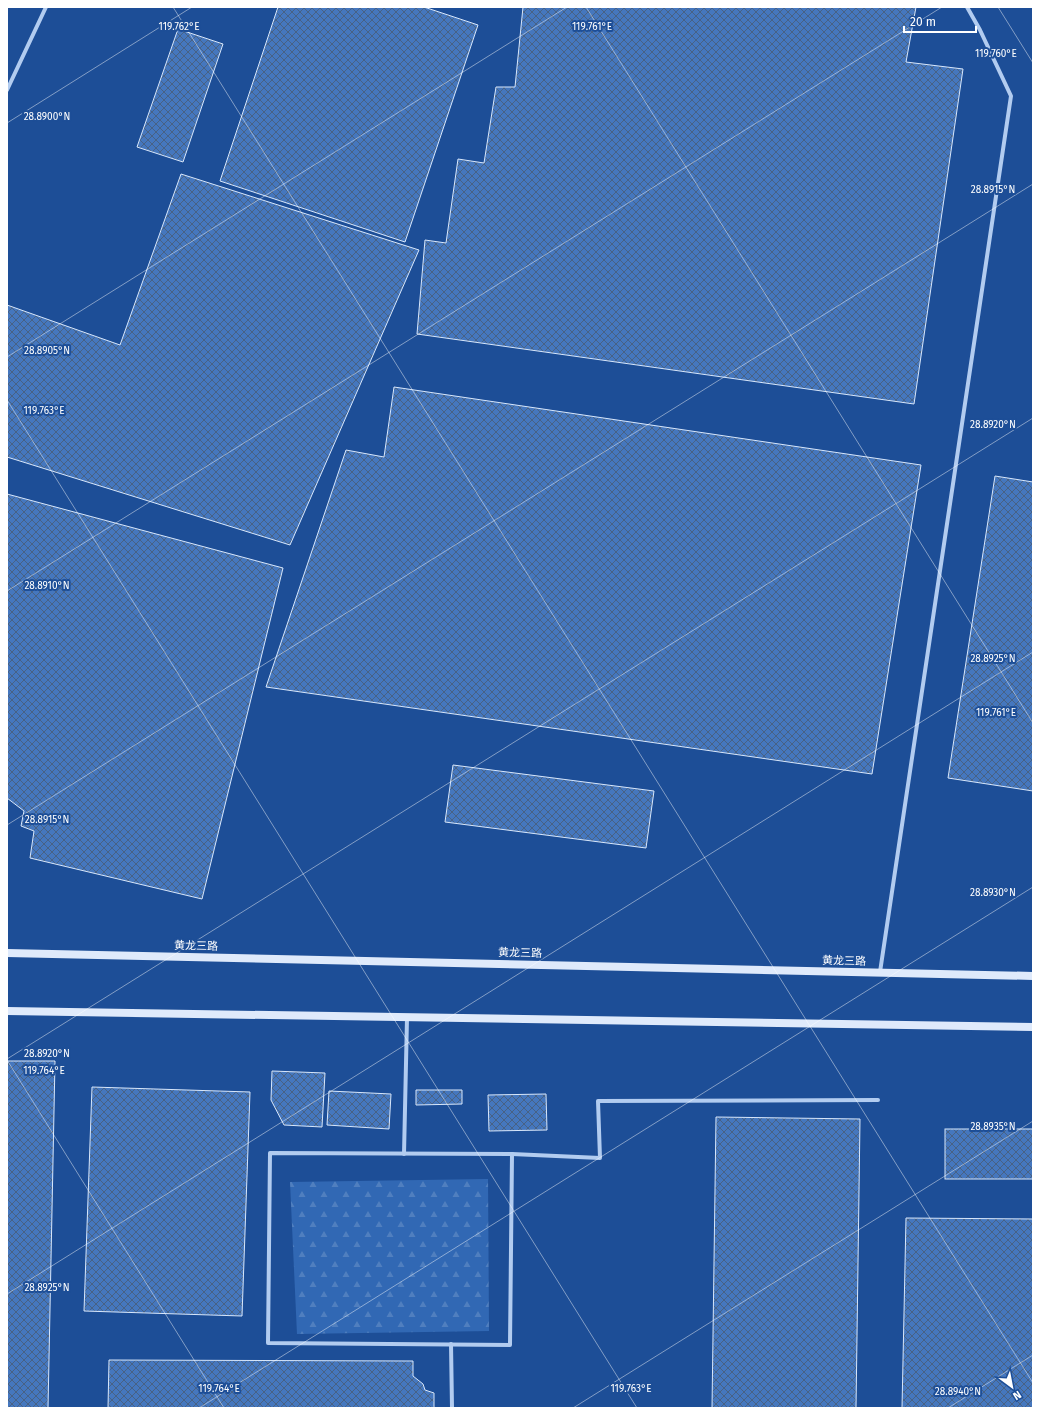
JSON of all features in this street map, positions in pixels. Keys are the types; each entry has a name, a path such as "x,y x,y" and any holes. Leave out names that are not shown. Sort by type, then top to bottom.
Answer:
{"main road":[{"name":"黄龙三路","path":"7,953 1033,976"},
{"path":"7,1011 1033,1027"}],"street":[{"path":"7,90 46,7"},
{"path":"880,973 1011,96 980,30 967,7"},
{"path":"404,1154 406,1017"},
{"path":"512,1154 510,1344 268,1343 270,1153 512,1154 600,1158 598,1102 878,1100"},
{"path":"451,1344 452,1408"}],"green space":[{"path":"488,1179 489,1331 297,1334 290,1182"}],"building":[{"path":"278,7 424,7 478,25 405,242 220,181"},
{"path":"523,7 916,7 906,62 963,69 914,404 417,334 425,240 446,243 458,159 484,163 496,87 515,87"},
{"path":"178,29 223,44 183,162 137,147"},
{"path":"181,174 419,250 290,545 7,457 7,305 120,345"},
{"path":"394,387 921,465 872,774 266,687 346,450 384,457"},
{"path":"995,476 1033,482 1033,791 948,778"},
{"path":"7,494 283,568 202,899 30,858 34,831 21,826 24,811 7,798"},
{"path":"453,765 654,791 646,848 445,822"},
{"path":"7,1061 55,1061 48,1408 7,1408"},
{"path":"272,1071 325,1073 322,1127 284,1125 271,1100"},
{"path":"92,1087 250,1092 242,1316 84,1311"},
{"path":"416,1090 462,1090 462,1104 416,1105"},
{"path":"329,1091 391,1094 389,1129 327,1125"},
{"path":"546,1094 547,1130 489,1131 488,1095"},
{"path":"716,1117 860,1119 856,1408 712,1408"},
{"path":"945,1129 1033,1129 1033,1179 945,1179"},
{"path":"906,1218 1033,1219 1033,1408 902,1408"},
{"path":"109,1360 413,1361 413,1376 423,1384 425,1390 434,1393 434,1408 108,1408"}]}
